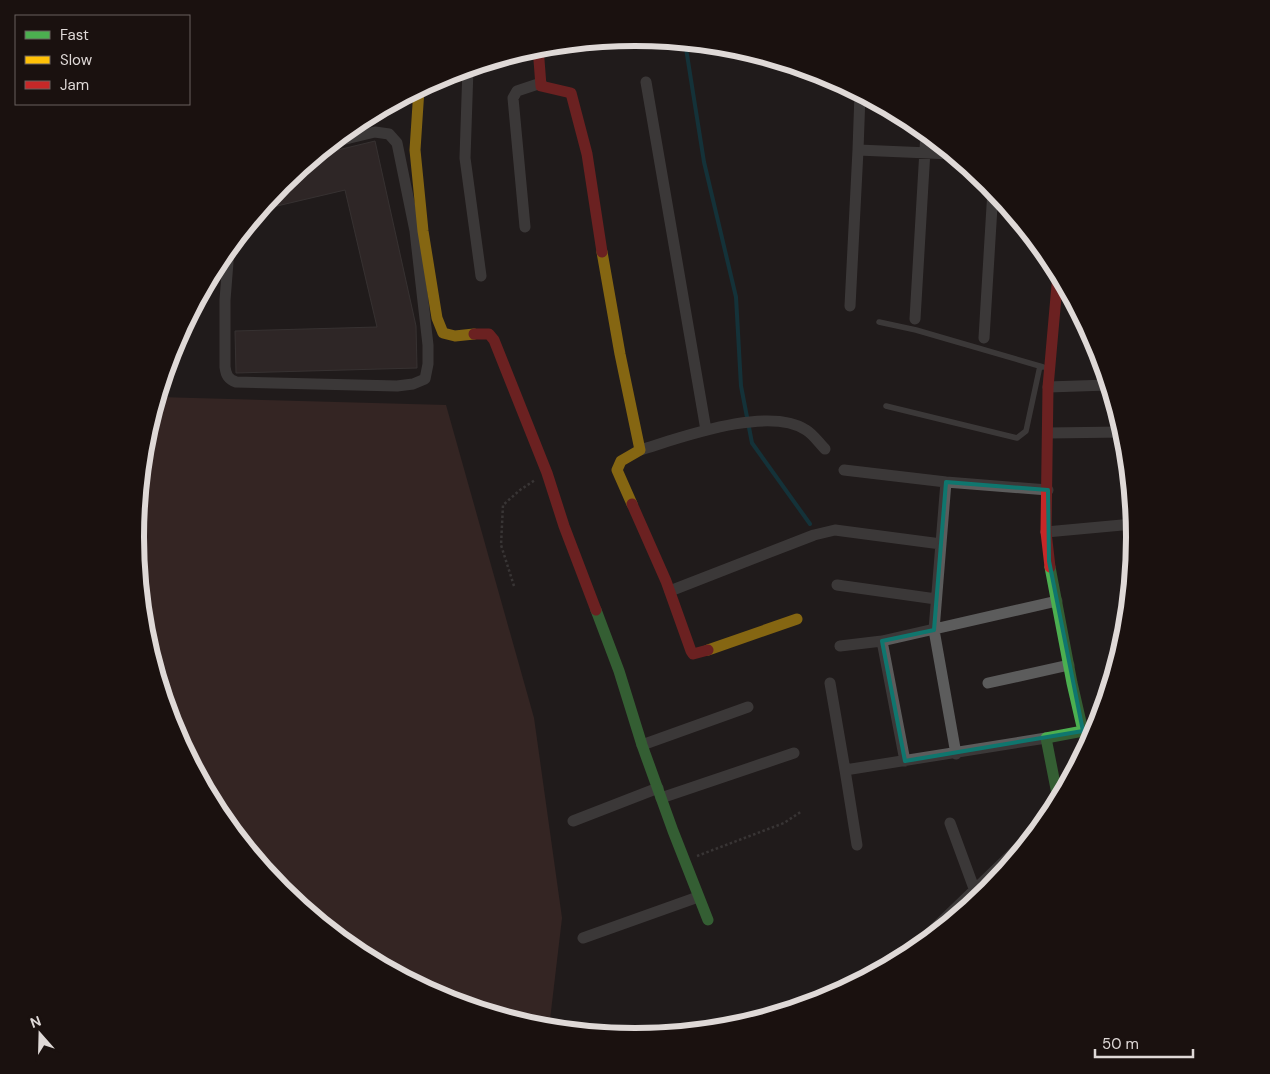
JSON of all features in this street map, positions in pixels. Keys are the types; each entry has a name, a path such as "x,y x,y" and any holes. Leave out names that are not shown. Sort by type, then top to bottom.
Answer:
{"street":[{"path":"539,56 541,86 571,93 576,106 590,174 616,331 640,450"},
{"path":"468,76 465,158 481,276"},
{"path":"646,82 706,430"},
{"path":"525,227 513,98 517,91 541,83"},
{"path":"418,97 415,150 423,231 437,318 443,333 451,337 466,336 479,332 489,334 494,340 547,473 564,526 619,671 659,793 708,920"},
{"path":"850,306 860,101"},
{"path":"228,263 225,300 225,367 226,373 231,380 236,382 397,386 413,384 425,379 428,364 428,345 415,231 397,143 389,134 375,132 350,138"},
{"path":"915,319 926,142"},
{"path":"858,150 941,154"},
{"path":"984,338 992,201"},
{"path":"845,770 956,754 1083,731 1049,562 1046,532 1048,387 1045,368 1056,286"},
{"path":"1048,387 1102,385"},
{"path":"797,619 693,654 670,592 617,470 621,461 640,450 706,430 770,420 788,423 806,430 825,449"},
{"path":"1048,433 1114,432"},
{"path":"844,470 946,482 1048,490"},
{"path":"946,482 934,630 956,754"},
{"path":"1046,532 1126,525"},
{"path":"670,592 814,535 829,531 835,530 941,544"},
{"path":"837,585 936,599"},
{"path":"840,646 882,641 1057,601"},
{"path":"882,641 905,761"},
{"path":"988,683 1069,665"},
{"path":"830,683 857,845"},
{"path":"642,745 748,707"},
{"path":"1046,738 1056,789"},
{"path":"573,821 794,753"},
{"path":"950,824 975,891"},
{"path":"583,938 698,897"}],"lane":[{"path":"879,322 916,330 1045,368 1026,431 1017,438 886,406"}],"path":[{"path":"514,586 501,545 503,505 520,490 547,473"},
{"path":"686,866 696,857 710,850 784,823 802,811"}],"highlighted area":[{"path":"946,482 1048,490 1049,561 1083,731 905,761 882,641 934,630"}],"shaded area":[{"path":"165,397 446,405 534,718 562,918 550,1020 508,1011 477,1002 418,977 362,945 311,906 266,861 246,836 210,782 182,725 170,695 161,664 148,601 144,537 145,505 148,473"}],"building":[{"path":"375,141 416,326 417,368 236,373 235,331 377,327 345,190 271,207 311,168 332,151"}],"waterway":[{"path":"686,49 704,162 736,297 741,386 752,443 810,524"}],"traffic: fast":[{"path":"1050,567 1083,731 1046,738 1056,789"},
{"path":"596,610 619,671 642,745 673,831 708,920"}],"traffic: slow":[{"path":"418,97 415,150 423,231 437,318 443,333 455,336 474,334"},
{"path":"602,252 620,354 640,450 621,461 617,470 632,504"},
{"path":"708,650 797,619"}],"traffic: jam":[{"path":"539,56 541,86 571,93 587,154 602,252"},
{"path":"1050,567 1046,532 1048,387 1057,287"},
{"path":"474,334 489,334 494,340 547,473 564,526 596,610"},
{"path":"632,504 666,581 691,651 693,654 708,650"}]}
